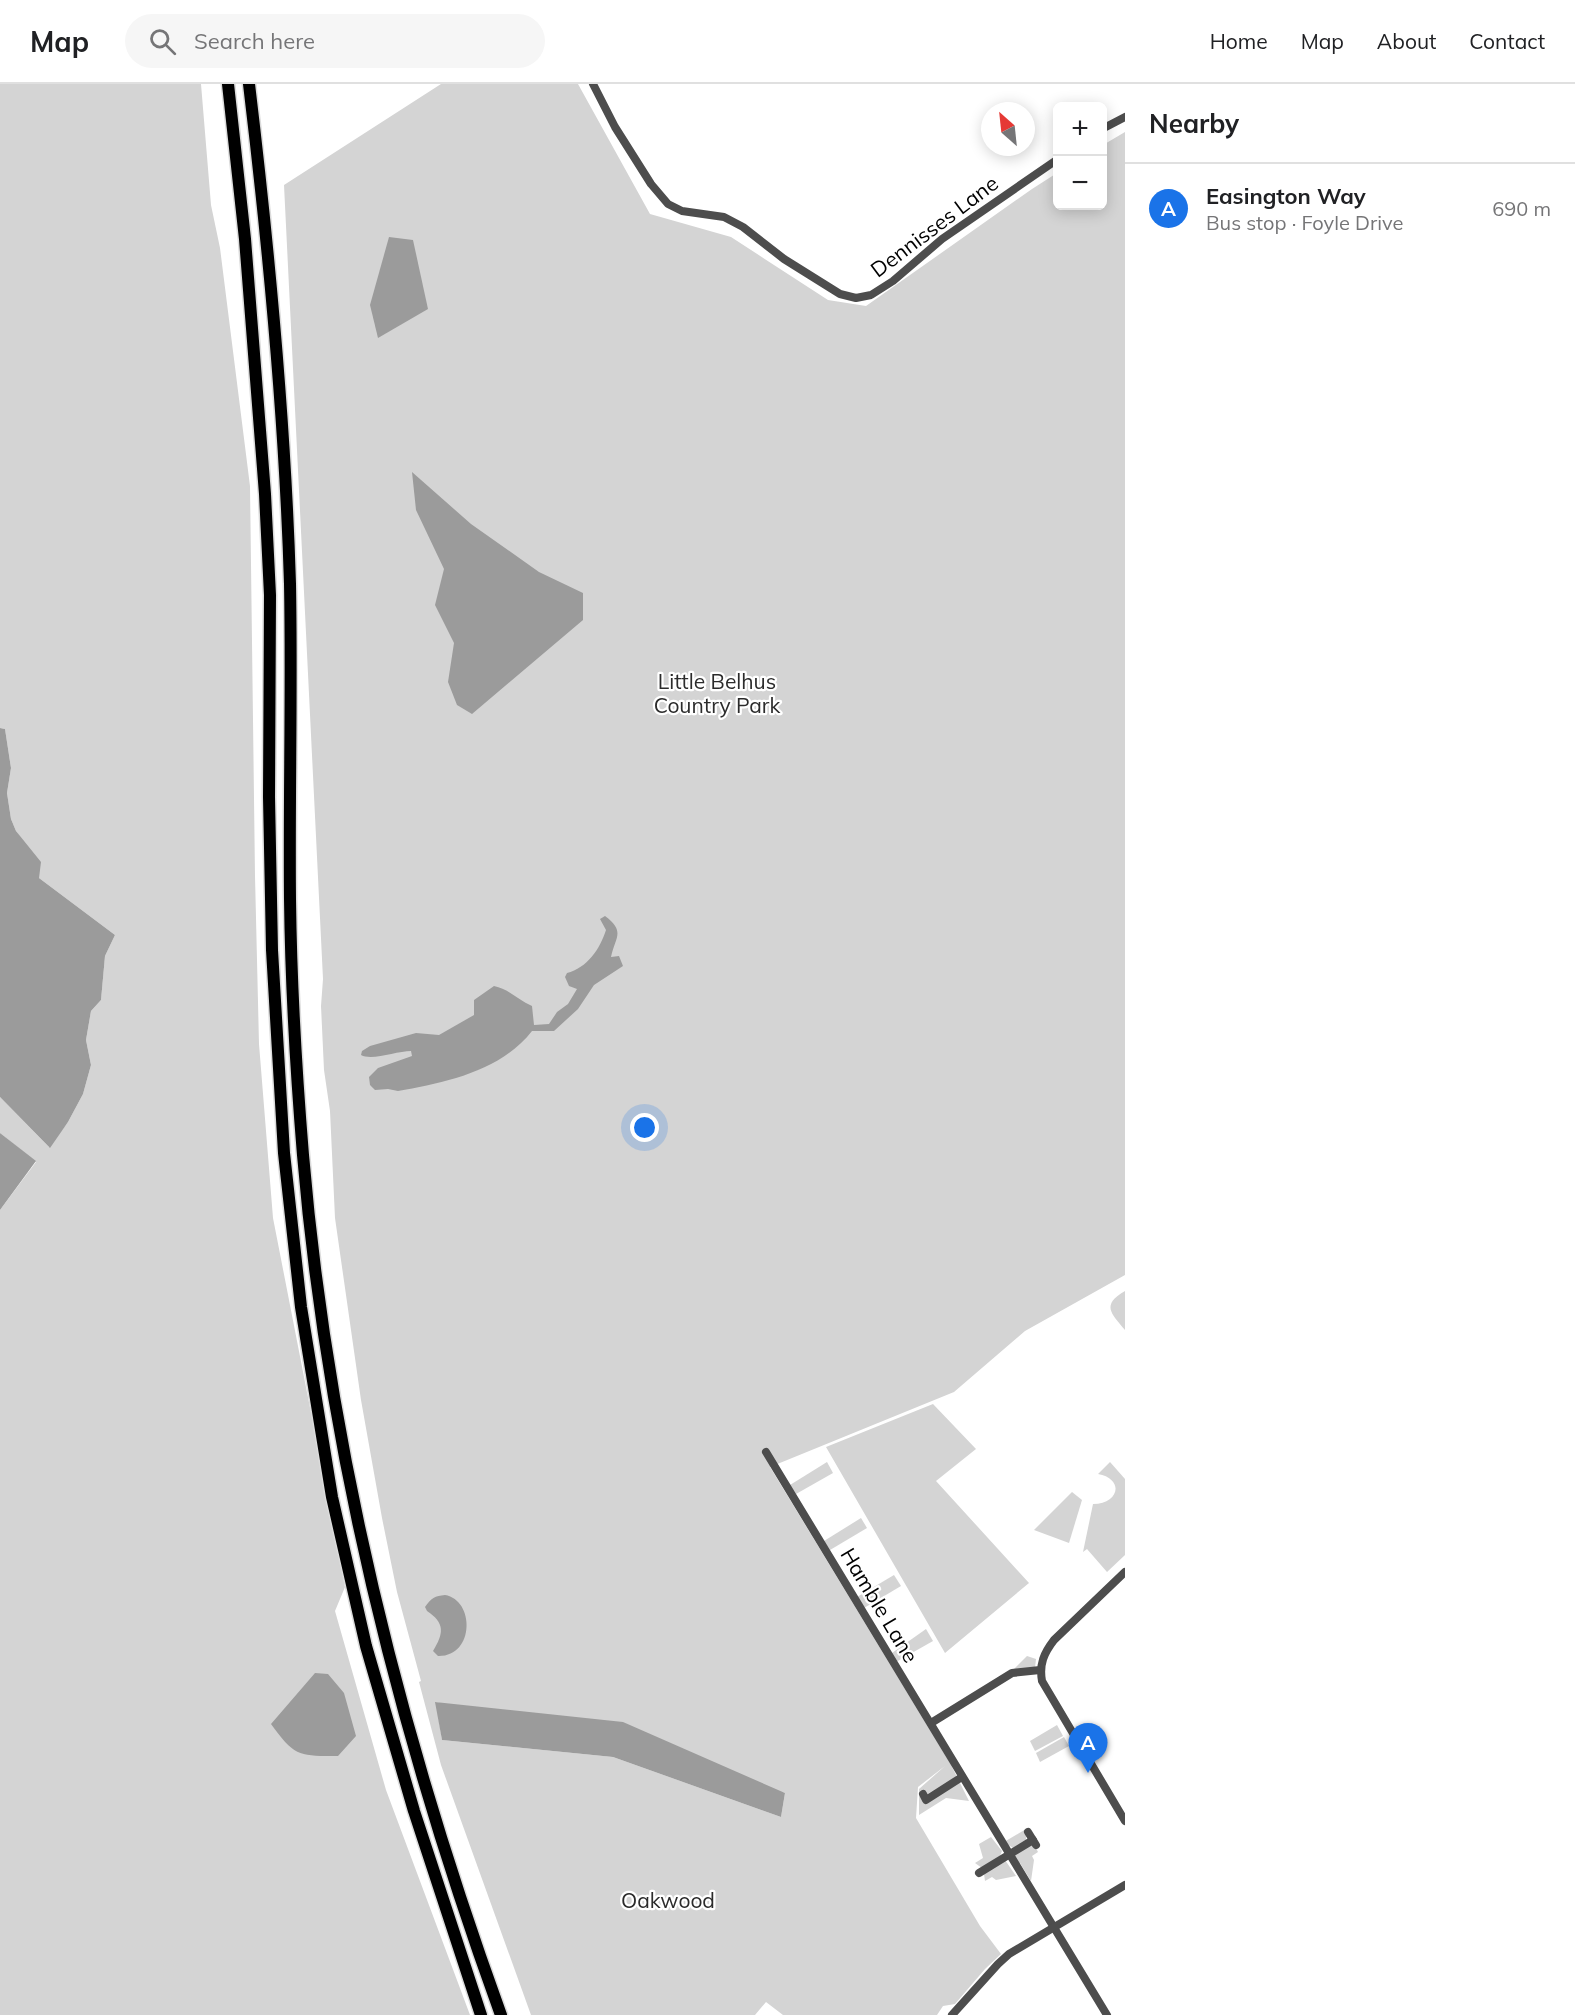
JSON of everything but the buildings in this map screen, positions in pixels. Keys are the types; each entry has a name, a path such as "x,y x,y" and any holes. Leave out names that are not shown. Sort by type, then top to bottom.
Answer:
{"highway":[{"path":"228,84 244,229 265,494 270,595 269,798 272,950 284,1153 297,1276 332,1497 366,1646 414,1811 481,2015"},
{"path":"249,84 270,292 287,527 293,997 303,1159 315,1271 340,1431 372,1590 422,1777 501,2015"}],"street":[{"name":"Dennisses Lane","path":"593,84 615,127 651,184 668,204 682,211 724,217 743,227 784,259 840,294 856,298 871,295 893,281 942,239 1053,162"},
{"path":"1107,126 1125,117"},
{"name":"Hamble Lane","path":"766,1452 1107,2015"},
{"path":"1125,1572 1054,1640 1045,1652 1040,1670 1042,1681 1125,1821"},
{"path":"931,1724 1012,1673 1040,1670"},
{"path":"926,1800 962,1777"},
{"path":"978,1872 1032,1839"},
{"path":"952,2015 998,1964 1125,1885"}],"green space":[{"path":"0,84 201,84 211,205 220,248 250,486 259,1044 273,1218 345,1587 335,1611 386,1790 470,2015 0,2015 0,1210 36,1162 0,1133 0,1097 49,1147 68,1122 83,1094 91,1065 86,1040 91,1011 101,1000 105,956 115,935 39,878 26,845 11,819 7,793 11,768 5,729 0,728"},
{"name":"Little Belhus Country Park","path":"441,84 578,84 650,214 731,237 828,300 866,306 1053,176 1053,210 1107,210 1107,143 1125,132 1125,1275 1025,1331 954,1392 770,1467 950,1763 969,1801 946,1798 919,1815 919,1789 945,1766 918,1787 916,1818 980,1926 1001,1954 955,2004 943,2006 937,2015 783,2015 766,2002 755,2015 531,2015 441,1765 397,1592 382,1518 361,1400 335,1218 330,1111 324,1070 321,1006 323,979 284,185","holes":["436,1702 785,1793 781,1817 613,1757 442,1740"]},
{"path":"1125,1291 1125,1330 1113,1314 1111,1305"},
{"path":"933,1404 976,1449 936,1481 1029,1583 945,1653 826,1447"},
{"path":"827,1462 833,1473 796,1494 790,1485"},
{"path":"1110,1462 1125,1479 1125,1555 1107,1572 1087,1549 1083,1552 1093,1504 1109,1500 1115,1491 1112,1481 1098,1474"},
{"path":"1072,1492 1082,1500 1069,1543 1034,1530"},
{"path":"861,1518 867,1528 830,1550 824,1541"},
{"path":"894,1575 901,1586 864,1608 857,1597"},
{"path":"926,1629 933,1641 896,1662 892,1653"},
{"path":"1027,1656 1036,1659 1035,1668 1014,1669"},
{"path":"1057,1725 1063,1736 1035,1751 1030,1741"},
{"path":"1064,1737 1069,1746 1040,1762 1036,1753"},
{"path":"1026,1829 1026,1840 1013,1848 1004,1842"},
{"path":"991,1837 1002,1851 1000,1856 982,1868 975,1863 983,1858 979,1844"},
{"path":"1031,1844 1038,1852 1032,1856 1034,1860 1031,1881 1020,1863 1017,1865 1015,1853"},
{"path":"1005,1860 1016,1876 996,1880 992,1877 985,1881 984,1874"}],"shaded area":[{"path":"389,237 413,240 428,309 378,338 370,305"},
{"path":"412,472 471,524 539,572 583,593 583,620 472,714 457,705 448,682 454,643 435,605 444,569 416,510"},
{"path":"0,728 5,729 11,768 7,793 11,819 16,831 41,862 39,878 115,935 105,956 101,1000 91,1011 86,1040 91,1065 83,1094 68,1122 50,1148 0,1097"},
{"path":"605,916 617,931 611,957 619,956 623,966 594,985 578,1009 554,1031 532,1031 505,1056 453,1079 398,1091 375,1090 370,1085 369,1077 378,1068 412,1056 411,1051 366,1057 361,1055 362,1051 370,1046 416,1033 439,1035 474,1015 474,1000 494,986 532,1006 534,1025 549,1024 557,1012 568,1004 577,989 569,986 565,977 567,973 587,962 596,951 606,930 600,919"},
{"path":"0,1133 36,1161 0,1210"},
{"path":"445,1595 455,1599 462,1607 467,1628 459,1648 450,1654 438,1656 433,1651 441,1634 440,1624 425,1607 434,1598"},
{"path":"315,1673 328,1674 344,1693 356,1736 338,1756 306,1755 292,1749 271,1724"},
{"path":"435,1702 623,1722 785,1793 781,1817 613,1757 442,1740"}],"place":[{"name":"Easington Way","path":"1088,1773"}],"park label":[{"name":"Oakwood","path":"668,1900"}]}
